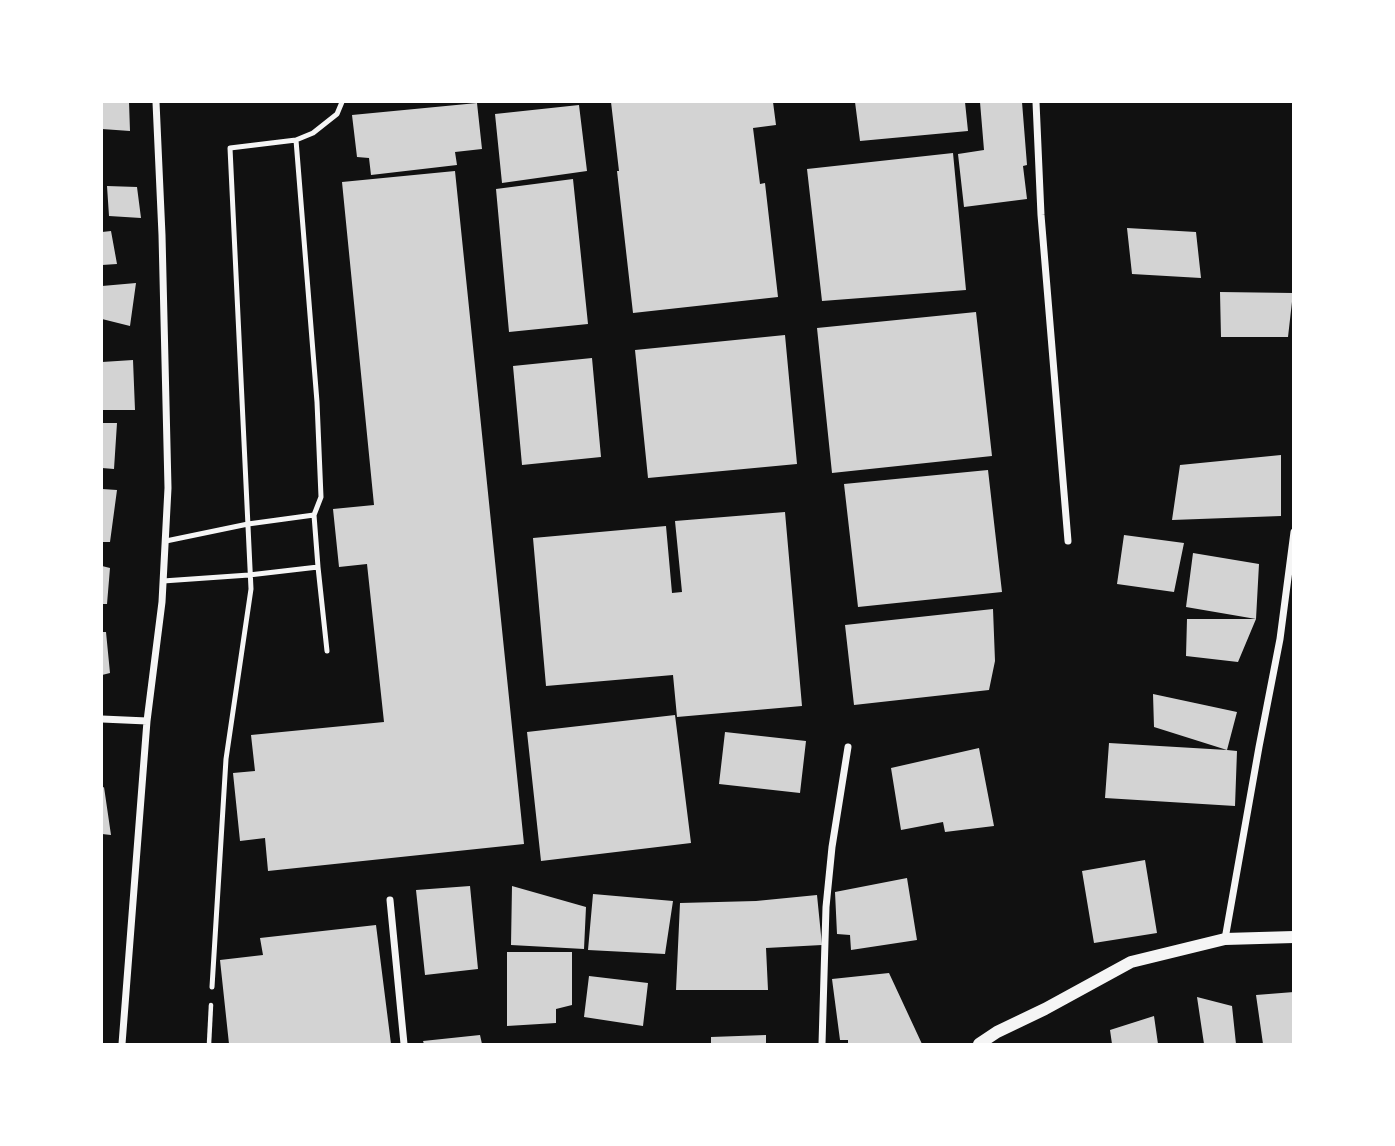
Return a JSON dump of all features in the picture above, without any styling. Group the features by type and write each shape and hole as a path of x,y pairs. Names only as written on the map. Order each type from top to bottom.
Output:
{"street":[{"path":"122,1045 148,721 162,602 168,488 156,102"},
{"path":"1036,102 1041,215 1068,541"},
{"path":"1225,939 1280,639 1293,531"},
{"path":"102,719 148,721"},
{"path":"822,1045 826,907 832,847 848,747"},
{"path":"390,900 404,1045"},
{"path":"979,1045 997,1032 1131,962 1225,939 1293,937"}],"lane":[{"path":"212,987 226,759 251,589 230,148 296,140 313,133 337,114 342,102"},
{"path":"296,140 321,497 314,515 327,651"},
{"path":"166,541 248,524 314,515"},
{"path":"163,581 318,567"}],"path":[{"path":"209,1045 212,987"}],"building":[{"path":"102,102 129,102 130,131 102,129"},
{"path":"611,102 773,102 776,125 753,128 760,184 765,183 778,297 633,313"},
{"path":"855,102 965,102 968,131 860,141"},
{"path":"980,102 1022,102 1027,165 1023,166 1027,199 964,207 958,154 984,150"},
{"path":"477,103 482,149 455,152 457,165 371,175 369,158 357,157 352,115"},
{"path":"579,105 587,171 502,183 495,114"},
{"path":"953,153 966,290 822,301 807,169"},
{"path":"455,171 524,844 268,871 265,838 240,841 233,773 255,771 251,735 384,722 367,564 339,567 333,509 374,505 342,182"},
{"path":"573,179 588,324 509,332 496,189"},
{"path":"107,186 137,187 141,218 109,216"},
{"path":"1127,228 1196,232 1201,278 1132,274"},
{"path":"111,231 117,264 102,265 102,232"},
{"path":"136,283 130,326 102,319 102,286"},
{"path":"1220,292 1293,293 1288,337 1221,337"},
{"path":"976,312 992,456 832,473 817,328"},
{"path":"785,335 797,464 648,478 635,350"},
{"path":"592,358 601,457 522,465 513,366"},
{"path":"133,360 135,410 102,410 102,362"},
{"path":"102,423 117,423 114,469 102,468"},
{"path":"1281,455 1281,516 1172,520 1180,465"},
{"path":"988,470 1002,592 858,607 844,484"},
{"path":"102,489 117,490 110,542 102,542"},
{"path":"785,512 802,706 677,717 673,675 546,686 533,538 666,526 672,593 682,592 675,521"},
{"path":"1124,535 1184,543 1174,592 1117,584"},
{"path":"1193,553 1259,564 1256,619 1186,607"},
{"path":"102,566 110,568 107,604 102,604"},
{"path":"993,609 995,661 989,690 854,705 845,625"},
{"path":"1187,619 1256,619 1238,662 1186,656"},
{"path":"102,632 106,632 110,673 102,675"},
{"path":"1153,694 1237,712 1227,750 1154,727"},
{"path":"675,715 691,843 541,861 527,732"},
{"path":"725,732 806,741 800,793 719,784"},
{"path":"1109,743 1237,751 1235,806 1105,798"},
{"path":"979,748 994,826 945,832 943,822 901,830 891,768"},
{"path":"104,787 111,835 102,834"},
{"path":"1145,860 1157,933 1094,943 1082,871"},
{"path":"907,878 917,940 851,950 850,935 837,934 835,892"},
{"path":"470,886 478,969 425,975 416,890"},
{"path":"512,886 586,907 584,949 511,945"},
{"path":"593,894 673,901 665,954 588,950"},
{"path":"817,895 822,945 766,948 768,990 676,990 680,903 756,901"},
{"path":"376,925 391,1044 229,1044 220,960 263,955 260,938"},
{"path":"507,952 572,952 572,1005 556,1009 556,1023 507,1026"},
{"path":"889,973 922,1044 848,1044 848,1040 840,1040 832,979"},
{"path":"589,976 648,983 643,1026 584,1017"},
{"path":"1294,992 1294,1044 1263,1044 1256,995"},
{"path":"1197,997 1232,1006 1236,1044 1204,1044"},
{"path":"1154,1016 1158,1044 1112,1044 1110,1030"},
{"path":"480,1035 482,1044 424,1044 423,1041"},
{"path":"766,1035 766,1044 711,1044 711,1037"}]}
